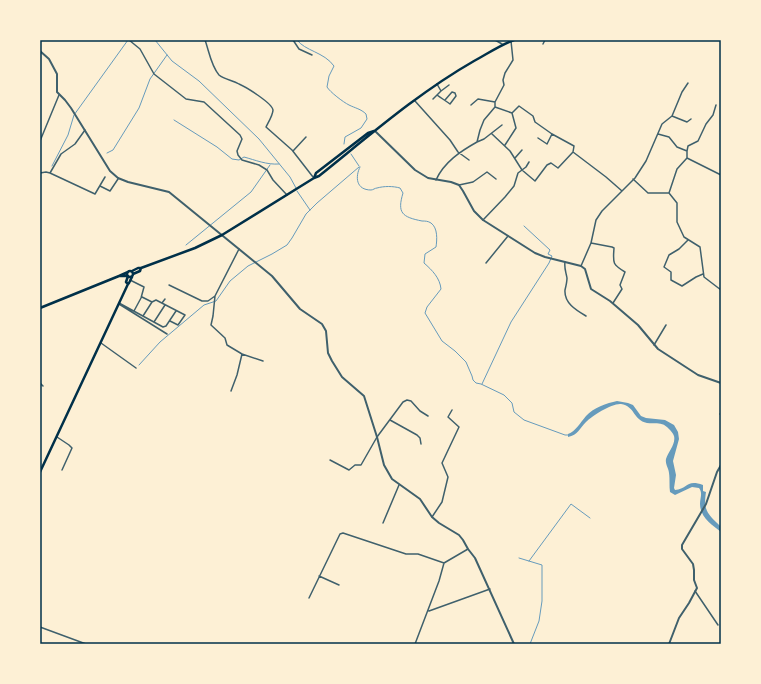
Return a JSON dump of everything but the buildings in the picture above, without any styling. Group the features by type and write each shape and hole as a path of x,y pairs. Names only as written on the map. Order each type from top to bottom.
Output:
{"main road":[{"path":"128,284 126,282 130,275 138,268 195,248 222,235 319,176 344,154 437,84 503,44 513,40"},
{"path":"41,308 128,272 130,275"},
{"path":"120,276 130,275"},
{"path":"40,472 130,280 130,275"}],"street":[{"path":"129,40 140,49 154,74 186,99 204,102 240,135 242,139 237,151 238,155 242,160 259,164 268,170 273,180 287,195"},
{"path":"205,40 213,65 219,75 238,83 266,101 273,108 273,112 266,127 293,150 314,178"},
{"path":"293,40 299,49 312,55"},
{"path":"495,40 503,44"},
{"path":"477,142 484,120 495,107 495,102 504,85 503,80 505,73 513,60 513,40"},
{"path":"543,44 545,40"},
{"path":"40,51 49,60 57,74 57,92 65,100 110,171 118,178 128,182 169,192 272,276 300,309 322,324 326,331 328,353 332,361 342,377 364,396 384,465 392,479 399,486 420,499 432,517 439,523 459,535 464,540 468,549 475,558 490,589 514,644"},
{"path":"581,266 591,243 596,220 633,179 646,161 662,124 672,116 682,92 688,83"},
{"path":"437,84 441,91"},
{"path":"434,99 449,85"},
{"path":"437,95 450,104 456,96 455,93 452,92 445,100"},
{"path":"40,141 59,95"},
{"path":"471,106 478,99 495,102"},
{"path":"415,101 450,140 458,152 469,160"},
{"path":"669,193 677,170 687,158 688,146 698,141 706,124 713,115 716,105"},
{"path":"492,134 510,151 522,170 535,180 551,162 558,168 573,152 574,146 552,134 535,122 533,116 519,106 512,113"},
{"path":"495,107 512,113"},
{"path":"504,145 516,128 512,113"},
{"path":"672,116 687,122 690,119"},
{"path":"436,180 439,172 458,152 492,134 502,125"},
{"path":"50,173 61,154 75,144 85,130"},
{"path":"375,131 415,170 428,178 459,185 473,182 487,172 496,179"},
{"path":"538,138 547,144 552,134"},
{"path":"658,134 669,137 677,147 687,151"},
{"path":"293,150 306,137"},
{"path":"515,158 522,150"},
{"path":"573,152 606,176 622,191"},
{"path":"687,158 721,175"},
{"path":"483,220 506,197 514,186 518,173 529,162"},
{"path":"40,173 50,173 95,194 105,177"},
{"path":"100,186 110,191 118,178"},
{"path":"633,179 648,193 669,193"},
{"path":"459,185 474,211 483,220 535,253 581,266 585,269 591,289 613,304 638,325 654,345 698,376 721,383"},
{"path":"669,193 677,203 677,222 679,229 684,237 700,247 704,277 721,290"},
{"path":"486,263 508,236"},
{"path":"688,240 679,250 670,255 664,267 670,272 670,279 682,286 704,274"},
{"path":"591,243 614,248 613,262 616,267 625,272 620,285 622,289 613,304"},
{"path":"239,249 215,296 211,325 225,338 227,345 242,354 263,361"},
{"path":"564,262 567,277 565,292 567,301 586,316"},
{"path":"130,280 143,286 142,297 134,311"},
{"path":"169,285 202,301 208,301 215,296"},
{"path":"142,297 152,302 156,300 185,315 177,325 170,320"},
{"path":"162,303 165,298"},
{"path":"143,316 152,302"},
{"path":"119,303 164,327 176,311"},
{"path":"119,303 167,334"},
{"path":"154,322 165,305"},
{"path":"654,345 666,325"},
{"path":"101,343 136,368"},
{"path":"231,392 242,354"},
{"path":"330,460 349,470 355,465 361,465 377,437 403,402 407,400 411,401 420,411 428,416"},
{"path":"432,517 442,502 448,476 442,463 459,427 448,417 452,410"},
{"path":"390,420 417,435 420,438 421,444"},
{"path":"57,437 69,444 72,448 62,470"},
{"path":"669,644 680,618 697,588 694,580 693,564 682,548 682,545 706,504 717,472 721,465"},
{"path":"383,523 399,486"},
{"path":"309,598 340,534 343,533 406,554 418,554 444,563"},
{"path":"415,644 444,563 468,549"},
{"path":"319,576 338,585"},
{"path":"428,611 490,589"},
{"path":"695,591 718,625"},
{"path":"40,627 86,644"}],"water":[{"path":"617,401 633,405 641,416 665,420 674,425 678,432 679,439 673,461 676,475 674,488 675,490 679,489 693,483 703,485 703,491 706,492 706,508 721,527 721,532 704,517 702,513 700,504 701,492 699,488 692,487 675,495 670,492 669,471 666,459 673,445 674,436 666,426 659,423 647,423 642,421 629,407 626,405 617,404 597,413 586,422 577,433 568,437 568,434 576,429 586,416 596,408"}],"waterway":[{"path":"52,166 68,135 74,115 128,40"},
{"path":"155,40 172,61 199,81 259,139 290,177 296,188"},
{"path":"297,40 300,44 330,61 334,66 329,76 327,87 343,102 366,114 367,119 361,128 345,137 344,144"},
{"path":"107,153 113,150 139,108 150,79 167,55"},
{"path":"174,120 217,147 232,159 239,160 244,157 266,163 279,164"},
{"path":"351,154 359,166"},
{"path":"186,245 251,192 270,165"},
{"path":"139,365 160,342 204,305 216,301 230,281 248,266 287,245 306,214 359,167"},
{"path":"360,167 357,179 362,188 371,190 386,187 400,188 403,193 401,200 401,210 403,213 410,218 430,222 435,228 437,238 436,247 425,254 424,263 433,271 441,289 427,307 425,313 442,341 466,362 473,380 476,383 504,395 512,403 514,412 524,420 568,435"},
{"path":"297,191 310,210"},
{"path":"482,384 511,322 552,256 548,254 550,250 524,226"},
{"path":"529,561 571,504 590,518"},
{"path":"519,558 542,565 542,601 539,621 530,644"}]}
